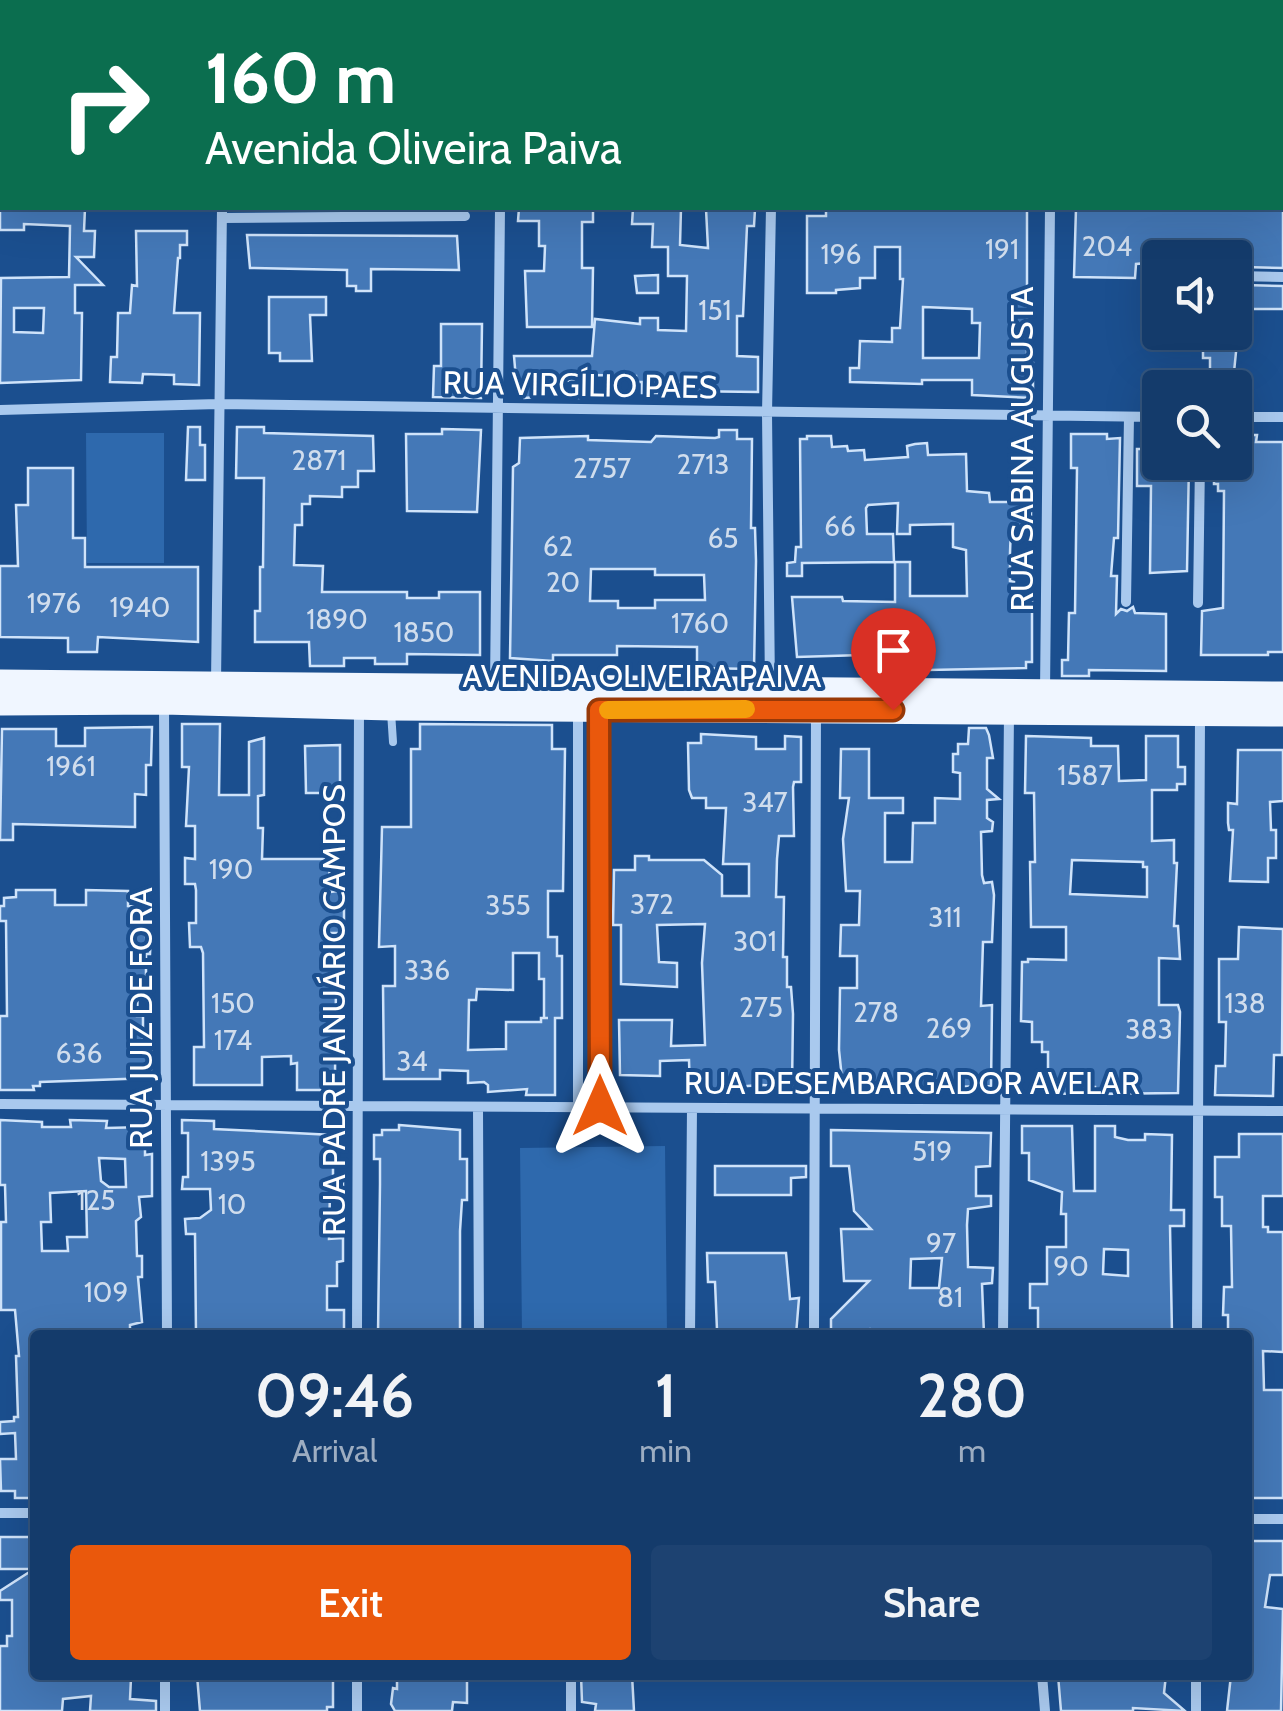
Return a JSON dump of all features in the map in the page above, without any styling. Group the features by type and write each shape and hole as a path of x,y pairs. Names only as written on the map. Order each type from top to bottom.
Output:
{"main road":[{"name":"AVENIDA OLIVEIRA PAIVA","path":"0,682 216,683 360,696 392,708 1283,714"},
{"name":"AVENIDA OLIVEIRA PAIVA","path":"0,703 360,696 494,686 1283,694"}],"street":[{"path":"494,686 500,210"},
{"path":"770,690 767,413 771,210"},
{"name":"RUA SABINA AUGUSTA","path":"1046,692 1050,210"},
{"path":"216,683 222,213 465,216"},
{"path":"1252,276 1283,277"},
{"name":"RUA VIRGÍLIO PAES","path":"0,410 218,404 1142,416"},
{"path":"1126,602 1129,416"},
{"path":"1252,418 1283,417"},
{"path":"1198,603 1200,480"},
{"name":"RUA PADRE JANUÁRIO CAMPOS","path":"358,1330 360,696"},
{"name":"RUA JUIZ DE FORA","path":"164,702 167,1330"},
{"path":"814,1330 816,709"},
{"path":"588,710 600,1106"},
{"path":"578,1107 588,710"},
{"path":"1003,1330 1010,712"},
{"path":"1197,1330 1200,714"},
{"name":"RUA DESEMBARGADOR AVELAR","path":"0,1104 1283,1110"},
{"path":"478,1108 478,1330"},
{"path":"690,1330 692,1108"},
{"path":"0,1512 30,1512"},
{"path":"1252,1519 1283,1519"},
{"path":"164,1711 165,1680"},
{"path":"357,1680 357,1711"},
{"path":"571,1680 571,1711"},
{"path":"1043,1680 1046,1711"},
{"path":"1196,1680 1196,1711"}],"lane":[{"path":"392,708 392,742"}],"shaded area":[{"path":"86,433 164,433 164,563 87,563"},
{"path":"665,1146 667,1330 522,1330 520,1148"}],"building":[{"path":"0,210 85,210 84,231 95,231 94,257 76,257 103,285 75,285 75,313 82,313 81,380 0,383 1,278 69,277 70,226 24,224 24,230 0,230","holes":["14,308 44,308 43,333 14,332"]},
{"path":"519,210 593,210 593,222 582,222 582,268 593,268 592,327 527,327 525,271 544,271 545,246 539,246 539,221 518,221"},
{"path":"633,210 681,210 680,245 708,248 706,210 755,210 754,226 747,226 743,316 737,316 737,356 758,357 758,392 683,391 683,383 657,383 657,393 642,393 642,382 636,382 636,376 593,375 592,397 579,398 579,380 537,383 537,397 524,398 517,391 514,356 592,356 595,319 640,324 640,318 658,318 658,330 686,331 687,276 668,276 668,247 652,247 653,224 632,224"},
{"path":"826,210 1027,210 1027,363 1033,363 1033,398 972,395 972,380 922,380 922,384 850,382 850,368 859,368 860,341 892,342 892,328 900,328 900,247 875,247 875,278 860,278 860,288 807,293 807,216 826,216","holes":["923,307 972,309 972,323 980,323 979,358 923,358"]},
{"path":"1076,210 1283,210 1283,268 1252,267 1252,240 1142,240 1142,264 1136,264 1135,278 1074,277"},
{"path":"136,231 187,231 187,245 180,245 174,313 200,313 199,385 174,384 174,375 143,374 142,383 110,382 111,357 117,357 118,313 130,313 132,285 137,286"},
{"path":"247,235 457,236 459,270 371,269 371,291 356,291 356,286 347,286 347,270 250,268"},
{"path":"658,275 658,293 637,293 635,276"},
{"path":"1252,285 1283,286 1283,309 1252,309"},
{"path":"269,297 326,297 326,315 310,315 312,361 280,361 280,353 269,353"},
{"path":"441,324 482,324 481,398 433,397 434,366 441,366"},
{"path":"1203,350 1236,350 1234,370 1210,370 1210,358 1203,358"},
{"path":"188,427 200,427 200,445 205,445 205,480 186,480"},
{"path":"237,427 264,427 264,433 373,436 374,471 358,471 358,487 342,487 342,497 310,496 310,504 302,504 302,525 295,525 294,565 323,566 322,592 407,592 407,598 439,598 439,592 480,592 480,655 407,654 407,664 375,664 375,658 344,658 344,666 310,666 309,642 255,642 255,611 260,611 263,567 264,478 236,478"},
{"path":"442,429 481,430 477,512 407,511 406,434 442,434"},
{"path":"719,430 737,430 737,439 752,439 754,669 697,668 697,647 617,646 617,655 553,655 553,661 510,658 513,467 519,463 520,438 588,436 588,440 651,442 656,436 719,437","holes":["591,569 655,569 655,575 704,575 705,600 655,600 655,608 618,608 618,601 590,601"]},
{"path":"1071,434 1120,438 1118,538 1114,538 1111,576 1117,576 1116,614 1133,607 1135,613 1166,614 1166,671 1089,670 1089,676 1062,676 1062,660 1068,660 1069,613 1075,613 1077,468 1071,468"},
{"path":"1252,435 1257,435 1256,442 1283,442 1283,652 1201,655 1202,611 1223,608 1224,491 1218,491 1218,484 1214,480 1252,480"},
{"path":"831,436 832,447 864,450 865,460 908,457 907,446 927,443 928,455 966,454 967,491 989,493 990,502 1031,502 1031,526 1011,526 1010,553 1014,596 1032,596 1032,662 1026,662 1026,668 928,670 927,650 895,651 895,647 862,648 862,655 797,657 792,597 895,602 895,562 910,562 910,596 967,596 966,550 953,547 953,524 910,525 910,534 897,534 898,503 866,508 867,534 893,534 894,562 802,563 802,576 787,576 787,563 795,562 796,547 801,547 800,439"},
{"path":"1137,449 1142,449 1142,480 1189,480 1187,571 1150,573 1151,486 1137,486"},
{"path":"28,468 73,468 73,538 85,538 85,567 198,567 198,642 98,637 97,652 68,652 68,638 0,637 0,566 18,566 16,505 28,505"},
{"path":"182,724 220,724 219,795 249,795 249,742 264,738 264,795 258,796 262,859 329,859 330,892 344,890 344,933 331,933 332,986 336,986 335,1073 343,1072 344,1090 297,1090 297,1063 291,1064 291,1056 262,1057 262,1085 194,1085 194,1047 204,1047 203,953 201,947 190,947 189,923 196,923 196,890 195,884 185,884 185,858 195,859 195,826 186,826 189,767 182,767"},
{"path":"420,724 552,725 552,749 565,749 563,891 548,891 548,937 557,937 557,956 562,956 562,1018 555,1018 555,1095 526,1095 527,1089 488,1092 484,1082 468,1083 468,1071 440,1070 440,1079 384,1079 383,986 395,986 395,946 379,947 382,827 411,827 411,749 420,749","holes":["513,953 539,953 544,1018 541,1022 506,1022 506,1049 468,1050 469,1000 476,1000 477,989 513,990"]},
{"path":"152,727 146,795 135,794 135,827 13,824 13,840 0,840 2,729 56,729 56,746 85,746 85,728"},
{"path":"969,728 986,728 989,735 993,758 987,758 987,789 999,799 987,800 992,831 981,832 982,875 984,883 992,882 994,895 992,942 983,942 981,1006 992,1005 991,1086 866,1089 866,1079 842,1079 839,1050 840,988 857,988 857,956 840,956 841,925 859,925 860,891 846,891 843,839 849,798 840,798 841,749 869,749 869,798 903,798 903,813 885,813 885,862 912,862 913,823 935,823 935,798 960,799 960,773 953,772 953,754 958,754 958,744 968,744"},
{"path":"701,734 756,737 756,749 785,749 785,736 801,737 801,782 794,782 793,787 794,836 779,836 776,897 784,897 783,957 787,957 787,987 791,987 793,1014 792,1087 721,1088 721,1093 690,1091 689,1060 660,1061 660,1076 620,1075 619,1020 672,1020 671,1046 705,1045 705,924 657,925 659,962 677,963 677,987 621,984 621,925 613,925 614,870 635,870 635,856 649,856 649,860 704,860 722,875 722,896 749,896 749,864 723,864 726,808 706,808 706,798 692,798 689,790 688,743 701,743"},
{"path":"1026,736 1091,738 1091,746 1118,746 1119,781 1146,780 1146,736 1178,736 1178,767 1185,767 1185,784 1177,784 1177,790 1152,790 1152,841 1174,840 1177,863 1174,926 1178,926 1180,959 1159,958 1159,1005 1178,1005 1180,1012 1178,1093 1095,1094 1095,1087 1070,1086 1071,1094 1048,1093 1048,1052 1042,1052 1042,1042 1032,1042 1032,1022 1021,1021 1022,962 1066,960 1066,927 1031,927 1034,793 1025,793","holes":["1072,860 1143,862 1143,867 1147,867 1147,897 1070,894"]},
{"path":"340,745 340,793 306,793 305,746"},
{"path":"1238,750 1283,750 1283,801 1270,802 1276,858 1268,858 1268,882 1230,881 1233,830 1229,830 1228,803 1237,804"},
{"path":"16,890 55,890 55,905 86,905 86,890 128,891 128,906 146,907 150,954 146,954 146,986 138,986 137,1016 143,1016 143,1051 151,1051 151,1078 40,1082 40,1086 33,1086 34,1090 0,1090 0,1016 7,1016 6,921 0,921 0,906 4,906 4,898 16,897"},
{"path":"1239,927 1283,929 1282,1055 1274,1055 1273,1096 1215,1095 1216,1066 1225,1066 1226,1022 1219,1022 1219,959 1238,959"},
{"path":"0,1120 42,1122 42,1127 71,1127 70,1120 107,1121 106,1128 145,1127 145,1155 152,1154 152,1196 139,1197 141,1217 136,1221 137,1256 142,1256 142,1277 138,1277 142,1322 130,1325 130,1330 30,1330 30,1498 15,1498 15,1491 1,1491 0,1459 16,1459 15,1433 0,1434 0,1422 18,1417 19,1356 15,1310 1,1310 5,1185 0,1185","holes":["99,1158 125,1159 126,1187 109,1187 101,1181","86,1191 87,1237 67,1237 68,1251 42,1251 41,1222 51,1222 50,1193"]},
{"path":"182,1120 214,1121 214,1129 333,1135 333,1177 343,1176 343,1190 330,1190 329,1239 343,1238 343,1261 337,1262 337,1286 327,1286 327,1310 344,1310 344,1330 196,1330 195,1234 186,1234 185,1219 200,1218 211,1210 210,1189 182,1189 183,1177 188,1177 188,1133 182,1133"},
{"path":"399,1125 460,1130 460,1159 467,1159 467,1200 462,1200 460,1231 460,1330 378,1330 380,1159 374,1159 374,1135 382,1135 382,1130 399,1130"},
{"path":"1022,1126 1072,1126 1074,1191 1095,1191 1095,1126 1115,1126 1115,1137 1128,1140 1145,1140 1145,1134 1172,1135 1171,1210 1184,1210 1184,1226 1170,1226 1172,1330 1038,1330 1038,1308 1030,1308 1030,1284 1047,1284 1047,1247 1066,1247 1066,1214 1061,1214 1062,1192 1029,1180 1029,1153 1022,1153","holes":["1104,1249 1128,1250 1128,1276 1103,1274"]},
{"path":"831,1130 991,1133 990,1166 976,1167 976,1196 991,1196 991,1206 968,1209 967,1225 968,1267 993,1268 992,1283 982,1284 984,1330 831,1330 831,1319 869,1281 844,1281 841,1229 871,1229 854,1211 849,1166 831,1166","holes":["942,1258 939,1288 910,1288 911,1259"]},
{"path":"1239,1134 1283,1134 1283,1196 1263,1196 1263,1227 1268,1227 1268,1232 1283,1232 1283,1352 1263,1351 1264,1390 1283,1390 1283,1498 1252,1498 1252,1330 1228,1330 1228,1315 1223,1315 1224,1287 1232,1287 1231,1226 1222,1226 1222,1197 1215,1197 1215,1157 1239,1157"},
{"path":"715,1166 806,1166 806,1177 791,1178 791,1195 715,1195"},
{"path":"707,1253 786,1253 790,1299 799,1298 796,1330 717,1330 715,1282 708,1282"},
{"path":"0,1537 30,1537 30,1569 0,1569"},
{"path":"1252,1541 1283,1541 1283,1575 1270,1575 1265,1607 1283,1609 1281,1711 1227,1711 1230,1680 1252,1680"},
{"path":"30,1572 30,1680 131,1680 130,1699 156,1701 156,1711 90,1711 91,1696 63,1699 62,1711 0,1711 0,1646 7,1646 7,1636 12,1636 12,1600 0,1600 0,1591"},
{"path":"197,1680 333,1680 333,1707 327,1707 327,1711 200,1711"},
{"path":"397,1680 467,1680 467,1703 453,1702 452,1711 395,1711 391,1704 393,1688 397,1689"},
{"path":"581,1680 632,1680 634,1711 595,1711 596,1704 582,1702"},
{"path":"1058,1680 1165,1680 1164,1693 1185,1711 1133,1708 1061,1711"}],"slow traffic":[{"path":"608,710 746,709"}],"route":[{"path":"600,1106 599,710 893,710"}]}
